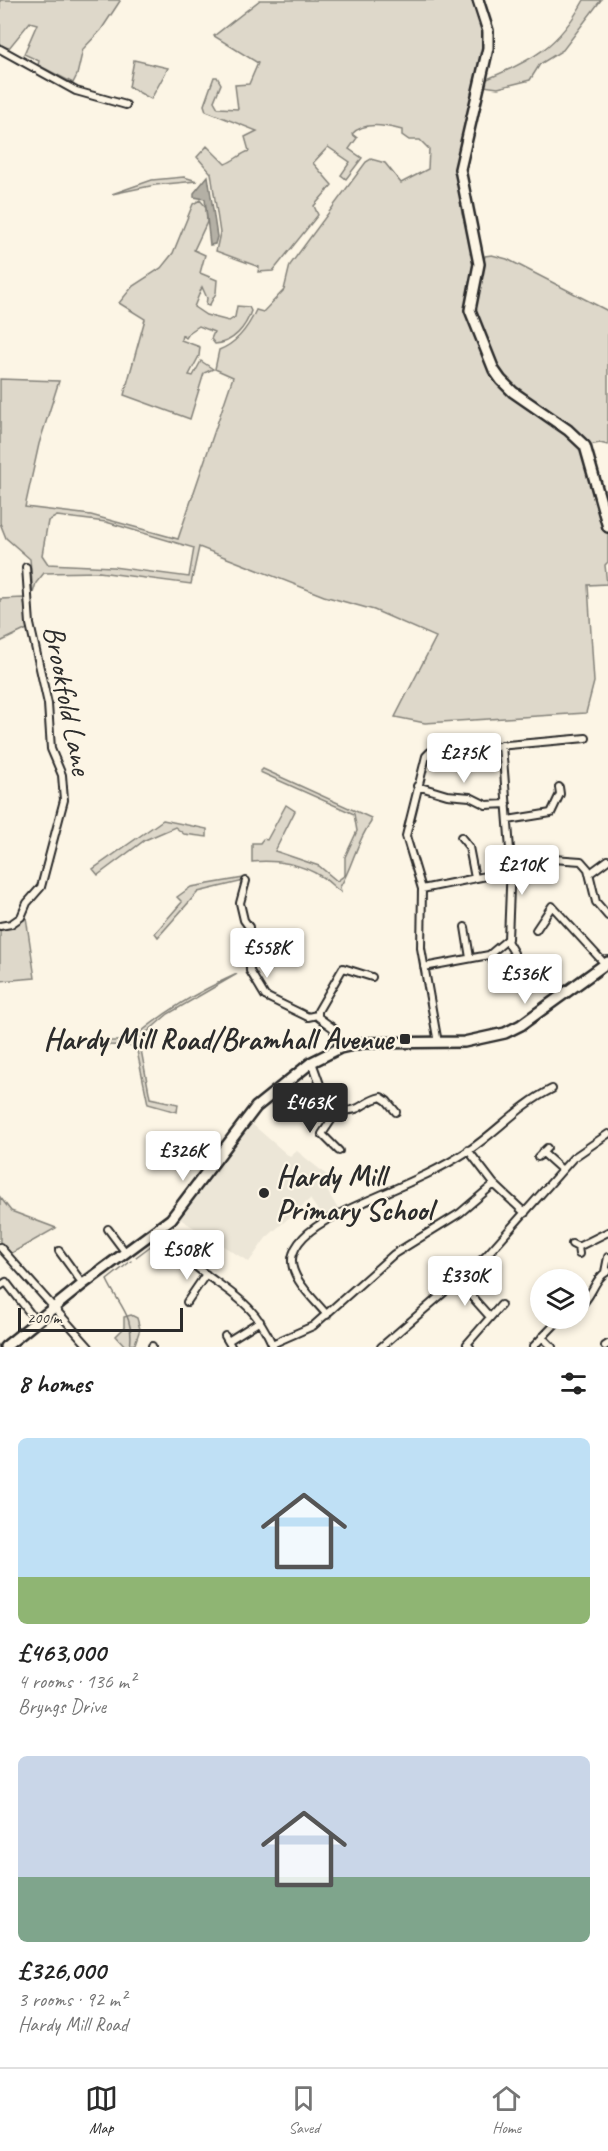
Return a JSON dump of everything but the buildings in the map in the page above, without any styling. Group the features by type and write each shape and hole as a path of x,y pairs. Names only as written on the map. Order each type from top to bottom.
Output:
{"main road":[{"path":"478,0 488,31 488,48 460,169 470,229 478,251 479,264 470,310 494,370 513,392 582,443 587,450 608,527"},
{"path":"5,1347 83,1284 161,1227 179,1209 256,1107 312,1062 340,1048 382,1042 438,1043 486,1039 513,1030 606,963"}],"street":[{"path":"0,49 76,91 126,105"},
{"name":"Brookfold Lane","path":"0,926 11,924 21,917 27,903 41,886 64,800 62,775 51,749 48,704 30,624 26,567"},
{"path":"438,1043 420,939 422,889 406,836 425,758 430,752 586,738"},
{"path":"489,955 495,964 503,965 514,953 507,941 511,867 502,746"},
{"path":"417,786 447,795 470,797 486,805 507,804"},
{"path":"508,820 551,813 556,807 559,786"},
{"path":"461,837 469,847 475,878"},
{"path":"422,889 475,878 511,867 577,859 586,866 596,902 608,916"},
{"path":"589,874 608,860"},
{"path":"246,881 241,907 249,927 249,966 257,985 265,996 308,1017 317,1015 343,968 372,977"},
{"path":"536,930 552,906 606,963"},
{"path":"466,929 470,958"},
{"path":"424,967 489,955 507,941"},
{"path":"317,1015 333,1028 340,1048"},
{"path":"312,1062 322,1090 334,1099 338,1110"},
{"path":"327,1315 292,1268 292,1256 298,1244 335,1215 432,1171 468,1150 521,1106 552,1089"},
{"path":"338,1110 356,1111 378,1098 384,1098 392,1109"},
{"path":"338,1110 323,1131 323,1137 334,1143 339,1151"},
{"path":"381,1347 486,1256 579,1152 608,1134"},
{"path":"468,1150 494,1184 525,1213"},
{"path":"542,1152 562,1170"},
{"path":"161,1227 184,1257 238,1295 260,1322 272,1346 304,1332 327,1315 366,1276 394,1254 460,1213 494,1184"},
{"path":"108,1229 126,1252"},
{"path":"577,1248 608,1232"},
{"path":"0,1247 89,1347"},
{"path":"59,1251 83,1284"},
{"path":"590,1296 607,1271 608,1257"},
{"path":"187,1302 206,1274"},
{"path":"458,1281 490,1317"},
{"path":"0,1286 6,1282 36,1321"},
{"path":"470,1347 467,1344 501,1305"},
{"path":"228,1341 260,1322"},
{"path":"533,1347 550,1329"},
{"path":"542,1337 552,1347"}],"shaded area":[{"path":"0,0 120,1 101,30 83,49 73,83 38,65 39,61 24,54 37,24 30,22 9,48 0,46"},
{"path":"260,0 474,0 485,43 456,162 462,214 473,248 475,263 468,290 478,287 485,256 492,255 507,259 608,311 608,445 600,443 589,445 608,534 608,562 605,565 607,584 588,585 594,682 586,713 425,723 395,717 436,637 374,610 324,596 199,547 191,584 99,572 44,573 36,583 33,593 30,559 6,538 0,523 0,379 59,381 39,444 25,507 91,515 178,539 233,377 215,369 219,350 241,334 256,310 263,312 284,290 290,265 366,162 371,159 385,163 401,183 428,169 429,149 420,140 409,140 402,135 402,130 396,128 363,127 352,134 357,138 349,149 362,158 346,179 341,175 350,162 328,147 313,163 332,185 314,206 318,215 273,271 258,272 259,267 216,251 220,233 211,173 197,157 207,146 225,164 228,163 249,151 245,137 257,131 206,111 204,105 214,77 217,77 221,84 214,101 218,108 238,109 235,85 249,84 258,63 214,36","holes":["57,516 106,522 194,548 189,577 113,567 48,564 42,555 48,521"]},
{"path":"584,0 601,0 563,50 540,64 530,80 498,88 483,86 485,80 517,66 554,41"},
{"path":"134,60 168,68 151,99 129,87"},
{"path":"208,176 217,237 215,244 210,245 205,199 194,197 194,193"},
{"path":"184,177 197,181 155,185 112,194 152,180"},
{"path":"200,200 206,207 207,222 194,250 205,255 200,273 217,280 216,293 209,306 206,305 207,298 202,287 194,307 206,315 229,321 235,317 237,306 249,307 251,311 246,323 228,341 215,344 211,339 214,332 199,326 186,338 182,335 181,340 200,347 199,356 189,375 193,376 201,361 213,369 204,373 190,419 124,395 145,319 119,303 133,286 161,268 173,253 193,204"},
{"path":"24,598 27,629 0,642 0,599"},
{"path":"263,769 371,818 340,887 341,892 314,872 297,866 279,862 252,862 252,843 267,840 286,805 295,811 275,851 319,866 337,881 345,875 345,857 357,831 354,814 260,772"},
{"path":"163,820 207,829 207,837 184,834 175,827 145,840 98,875 93,869"},
{"path":"244,878 244,881 198,892 158,937 155,933 182,902 177,897 191,887"},
{"path":"26,917 35,978 0,981 0,928"},
{"path":"237,974 168,1014 139,1039 150,1098 178,1104 177,1112 148,1104 136,1046 107,1045 104,1041 130,1041 181,1003"},
{"name":"Hardy Mill Primary School","path":"252,1124 290,1157 297,1151 333,1180 325,1187 338,1209 323,1218 310,1199 266,1238 249,1262 180,1219"},
{"path":"0,1197 11,1211 56,1228 10,1254 0,1243"},
{"path":"131,1315 137,1318 140,1329 135,1344 126,1347 116,1336 124,1328 124,1317"}],"waterway":[{"path":"136,1257 160,1239"},
{"path":"130,1347 128,1319 107,1280 131,1261"}],"place":[{"name":"Hardy Mill Road/Bramhall Avenue","path":"405,1039"},
{"name":"Hardy Mill Primary School","path":"264,1193"}]}
